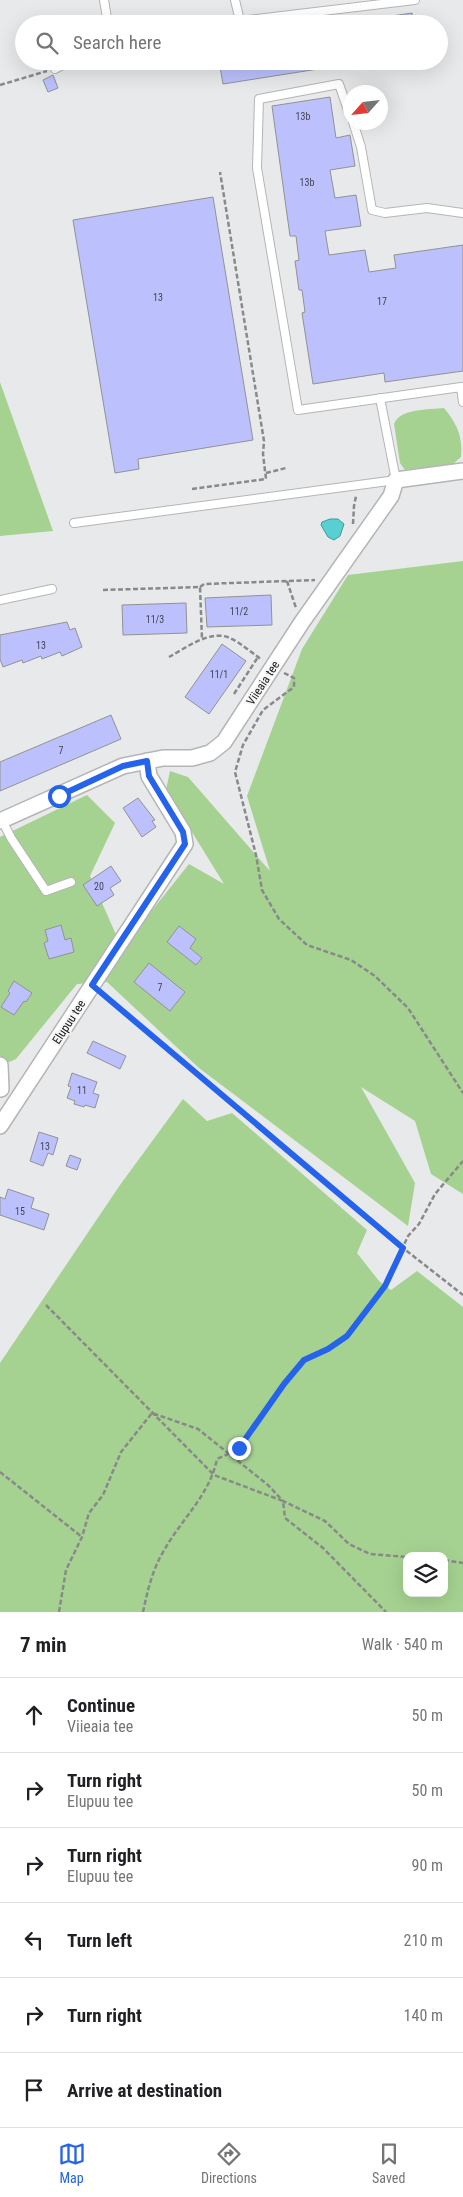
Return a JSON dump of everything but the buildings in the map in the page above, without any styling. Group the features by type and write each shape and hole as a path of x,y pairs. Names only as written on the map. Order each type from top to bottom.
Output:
{"street":[{"path":"396,480 463,471"},
{"name":"Viieaia tee","path":"1,820 123,766 163,758 192,758 210,753 224,742 268,665 302,622 391,496 396,480"},
{"name":"Elupuu tee","path":"0,1126 185,844 183,832 149,776 147,761"},
{"path":"0,1065 1,1089 18,1099"}],"lane":[{"path":"104,0 106,15"},
{"path":"235,0 239,15"},
{"path":"290,15 414,0"},
{"path":"343,96 339,84 259,99 258,168 298,410 461,387 463,402"},
{"path":"356,130 361,146 372,210 385,213 427,208 463,213"},
{"path":"74,523 396,480 380,398"},
{"path":"0,600 52,589"},
{"path":"1,820 46,891 71,882"}],"path":[{"path":"0,85 52,70"},
{"path":"192,489 266,479 263,454 264,440 220,172"},
{"path":"266,473 286,468"},
{"path":"103,590 200,587 204,584 318,580"},
{"path":"287,581 297,611"},
{"path":"200,587 202,639"},
{"path":"169,657 202,639 216,636 229,638 268,665 294,678 294,686 263,710 244,745 235,772 256,856 262,890 279,918 307,945 351,960 375,976 408,1008 463,1093"},
{"path":"234,694 258,657"},
{"path":"92,985 403,1248 463,1295"},
{"path":"143,1612 146,1594 162,1554 202,1498 214,1475 217,1459 239,1448 284,1384 304,1360 328,1349 347,1336 385,1286 408,1236 418,1224 435,1194 463,1160"},
{"path":"46,1305 214,1475 283,1501 325,1521 349,1544 370,1554 403,1557"},
{"path":"152,1413 198,1429 268,1485 283,1501 285,1518 323,1548 386,1612"},
{"path":"60,1612 66,1570 82,1537 89,1513 103,1495 121,1452 152,1413"},
{"path":"0,1472 82,1537"},
{"path":"448,1561 463,1563"}],"green space":[{"path":"0,382 53,531 0,536"},
{"path":"444,408 460,436 461,457 453,464 405,470 400,463 394,424 397,419 409,412"},
{"path":"463,561 463,1194 431,1174 415,1121 361,1087 415,1183 408,1226 199,1068 107,982 77,984 16,1059 0,1066 0,837 87,795 115,823 90,876 122,948 189,864 224,884 166,790 170,771 188,777 270,871 247,796 302,649 348,575"},
{"path":"183,1099 207,1121 232,1113 367,1230 357,1253 379,1281 391,1290 417,1271 463,1307 463,1612 0,1612 0,1363 120,1185"}],"water":[{"path":"338,519 344,524 340,536 334,540 328,537 321,525 322,522"}],"route":[{"path":"59,796 123,766 147,761 149,776 183,832 185,844 92,985 403,1248 385,1286 347,1336 328,1349 304,1360 284,1384 239,1448"}]}
